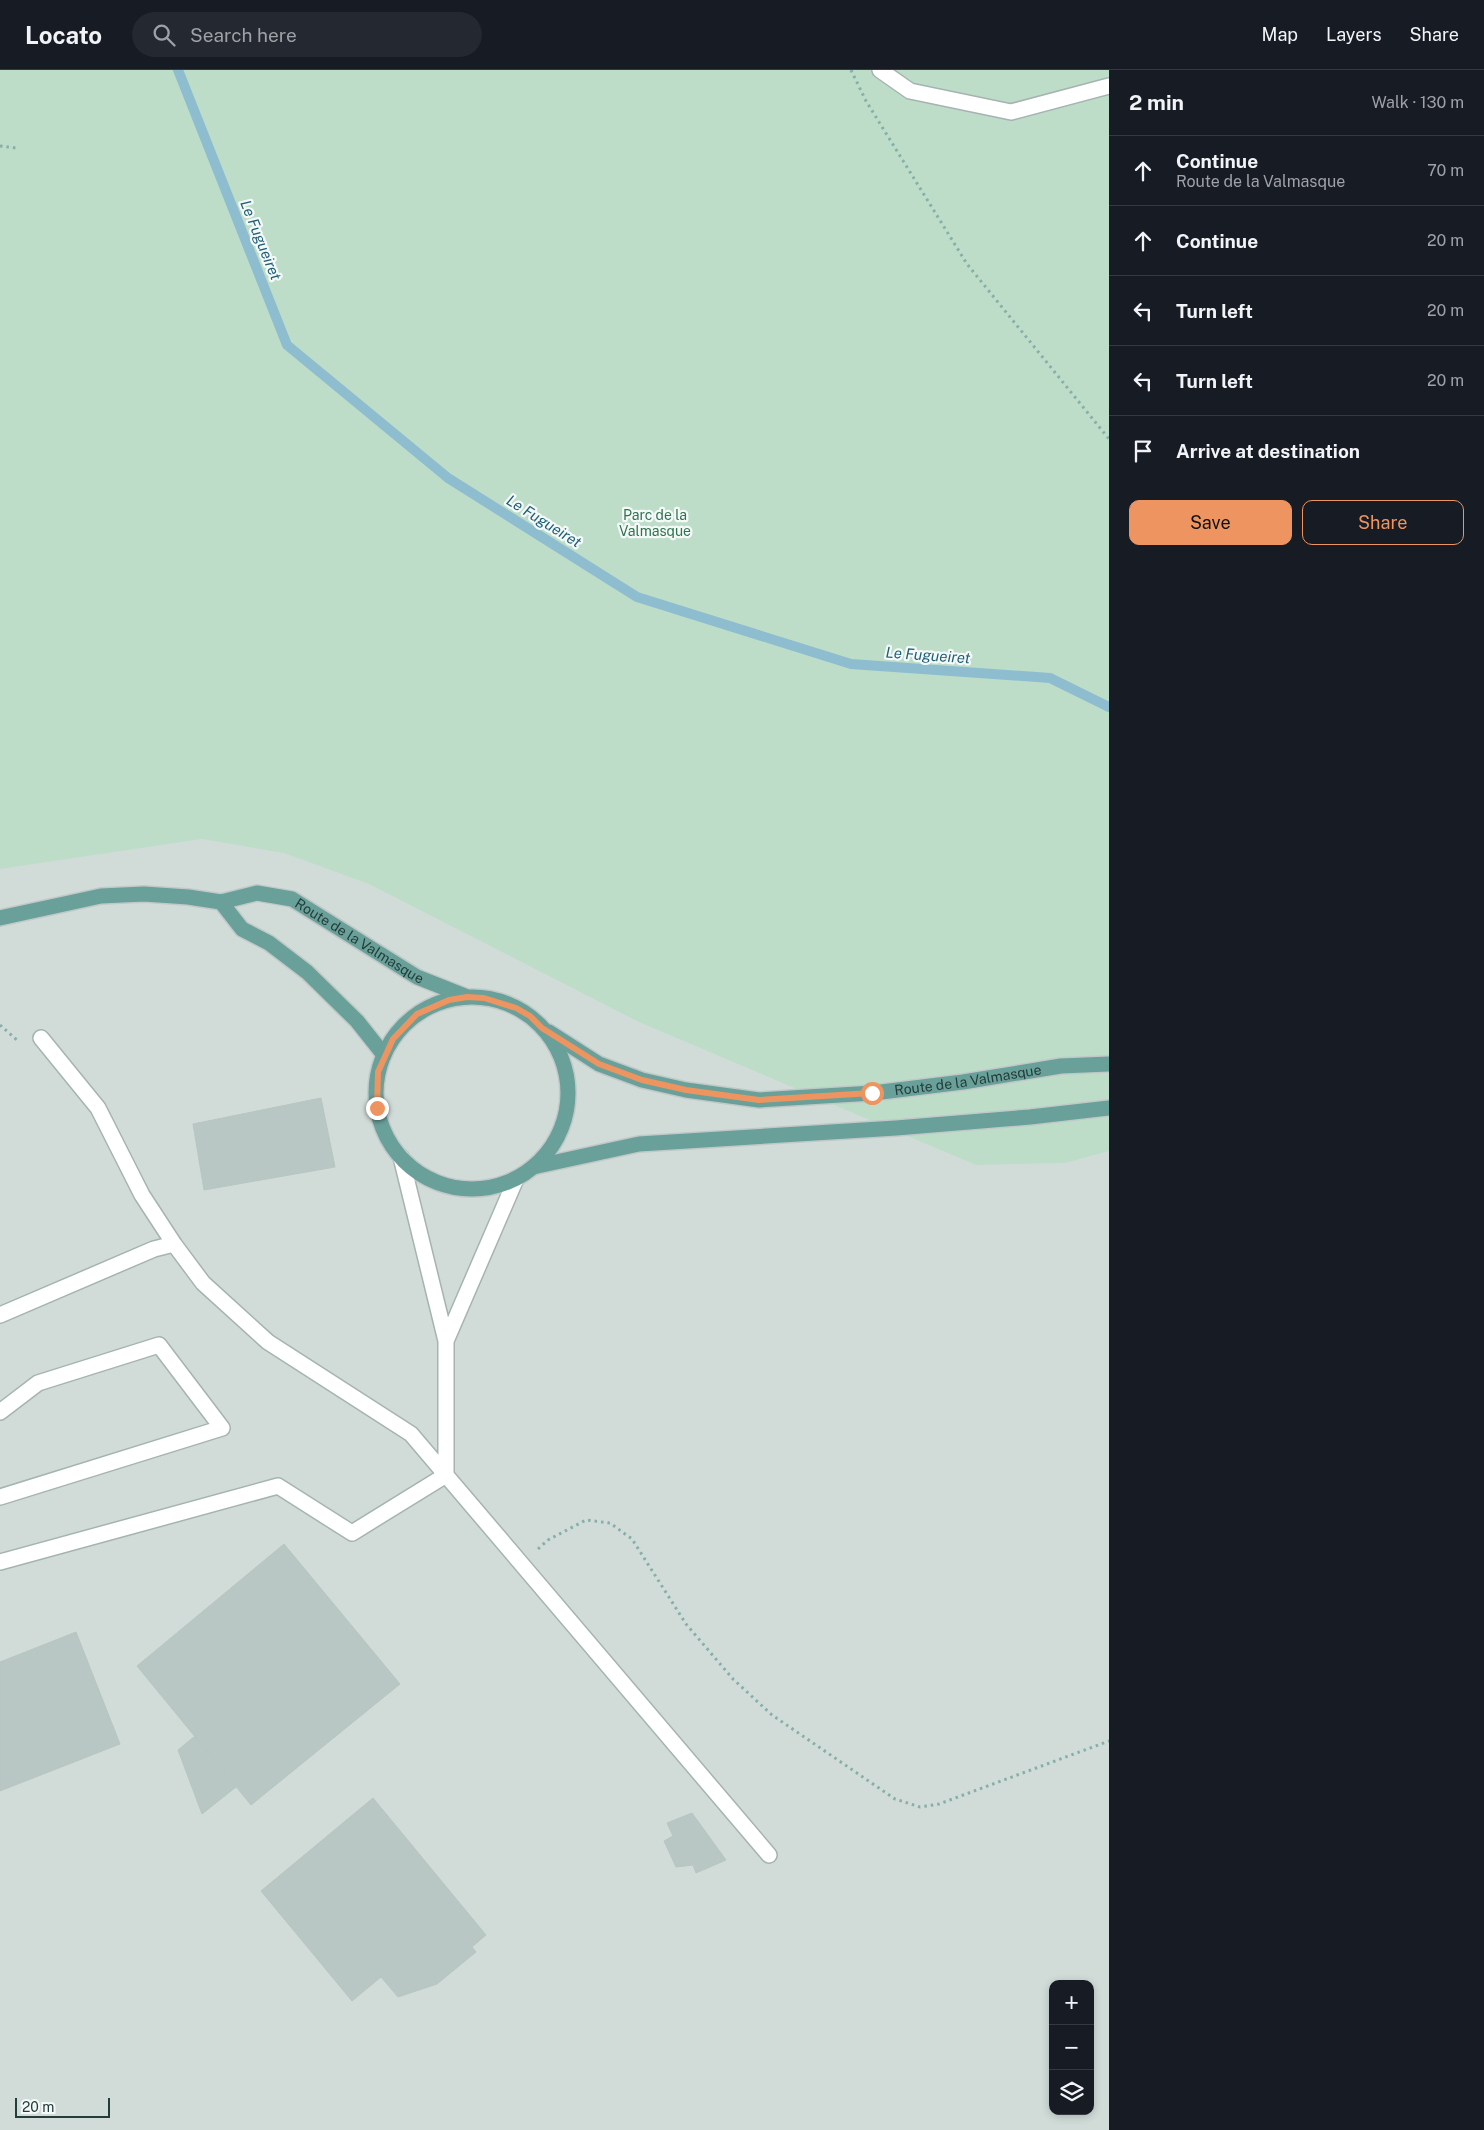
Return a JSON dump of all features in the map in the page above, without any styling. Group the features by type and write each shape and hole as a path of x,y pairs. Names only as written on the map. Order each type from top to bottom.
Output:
{"main road":[{"name":"Route de la Valmasque","path":"0,918 101,896 144,894 188,897 221,902 257,893 292,899 417,977 467,997"},
{"path":"221,902 242,929 269,943 306,972 357,1021 384,1055"},
{"path":"467,997 484,998 500,1002 530,1016 542,1028 561,1056 568,1091 567,1108 563,1125 550,1148 533,1168 516,1179 499,1185 482,1188 455,1187 429,1179 401,1157 390,1142 377,1108 378,1072 384,1055 393,1039 417,1014 449,1000 467,997"},
{"name":"Route de la Valmasque","path":"542,1028 599,1064 642,1080 686,1090 759,1100 872,1093 963,1082 1061,1066 1109,1064"},
{"path":"533,1168 639,1144 896,1128 1030,1117 1109,1108"}],"street":[{"path":"880,70 910,91 1011,112 1109,86"},
{"path":"41,1038 98,1108 142,1196 174,1244 204,1283 268,1342 411,1434 769,1855"},
{"path":"401,1157 446,1341 446,1475"},
{"path":"446,1341 516,1179"},
{"path":"0,1316 154,1249 174,1244"},
{"path":"0,1412 38,1383 159,1346 222,1428 0,1496"},
{"path":"0,1562 278,1486 352,1533 446,1475"}],"path":[{"path":"851,70 866,101 967,264 1109,439"},
{"path":"0,146 16,148"},
{"path":"536,1551 548,1540 586,1520 610,1523 632,1538 686,1624 733,1679 772,1715 895,1799 920,1807 939,1804 1109,1741"}],"shaded area":[{"path":"0,70 1109,70 1109,2130 0,2130"}],"green space":[{"name":"Parc de la Valmasque","path":"0,70 1109,70 1109,1151 1065,1163 976,1165 639,1022 369,884 284,853 202,839 0,869"}],"building":[{"path":"321,1098 335,1167 204,1190 193,1124"},
{"path":"284,1544 400,1684 251,1805 137,1666"},
{"path":"76,1632 120,1744 0,1791 0,1662"},
{"path":"195,1736 236,1787 202,1814 178,1750"},
{"path":"373,1798 486,1935 472,1947 476,1952 437,1984 398,1997 381,1977 352,2001 261,1891"},
{"path":"692,1813 726,1860 696,1873 693,1865 676,1867 664,1841 673,1836 667,1823"}],"waterway":[{"name":"Le Fugueiret","path":"178,70 287,345 448,478 637,597 851,664 1050,678 1109,707"}],"route":[{"path":"377,1108 378,1072 384,1055 393,1039 417,1014 449,1000 467,997 484,998 516,1008 530,1016 542,1028 599,1064 642,1080 686,1090 759,1100 872,1093"}]}
